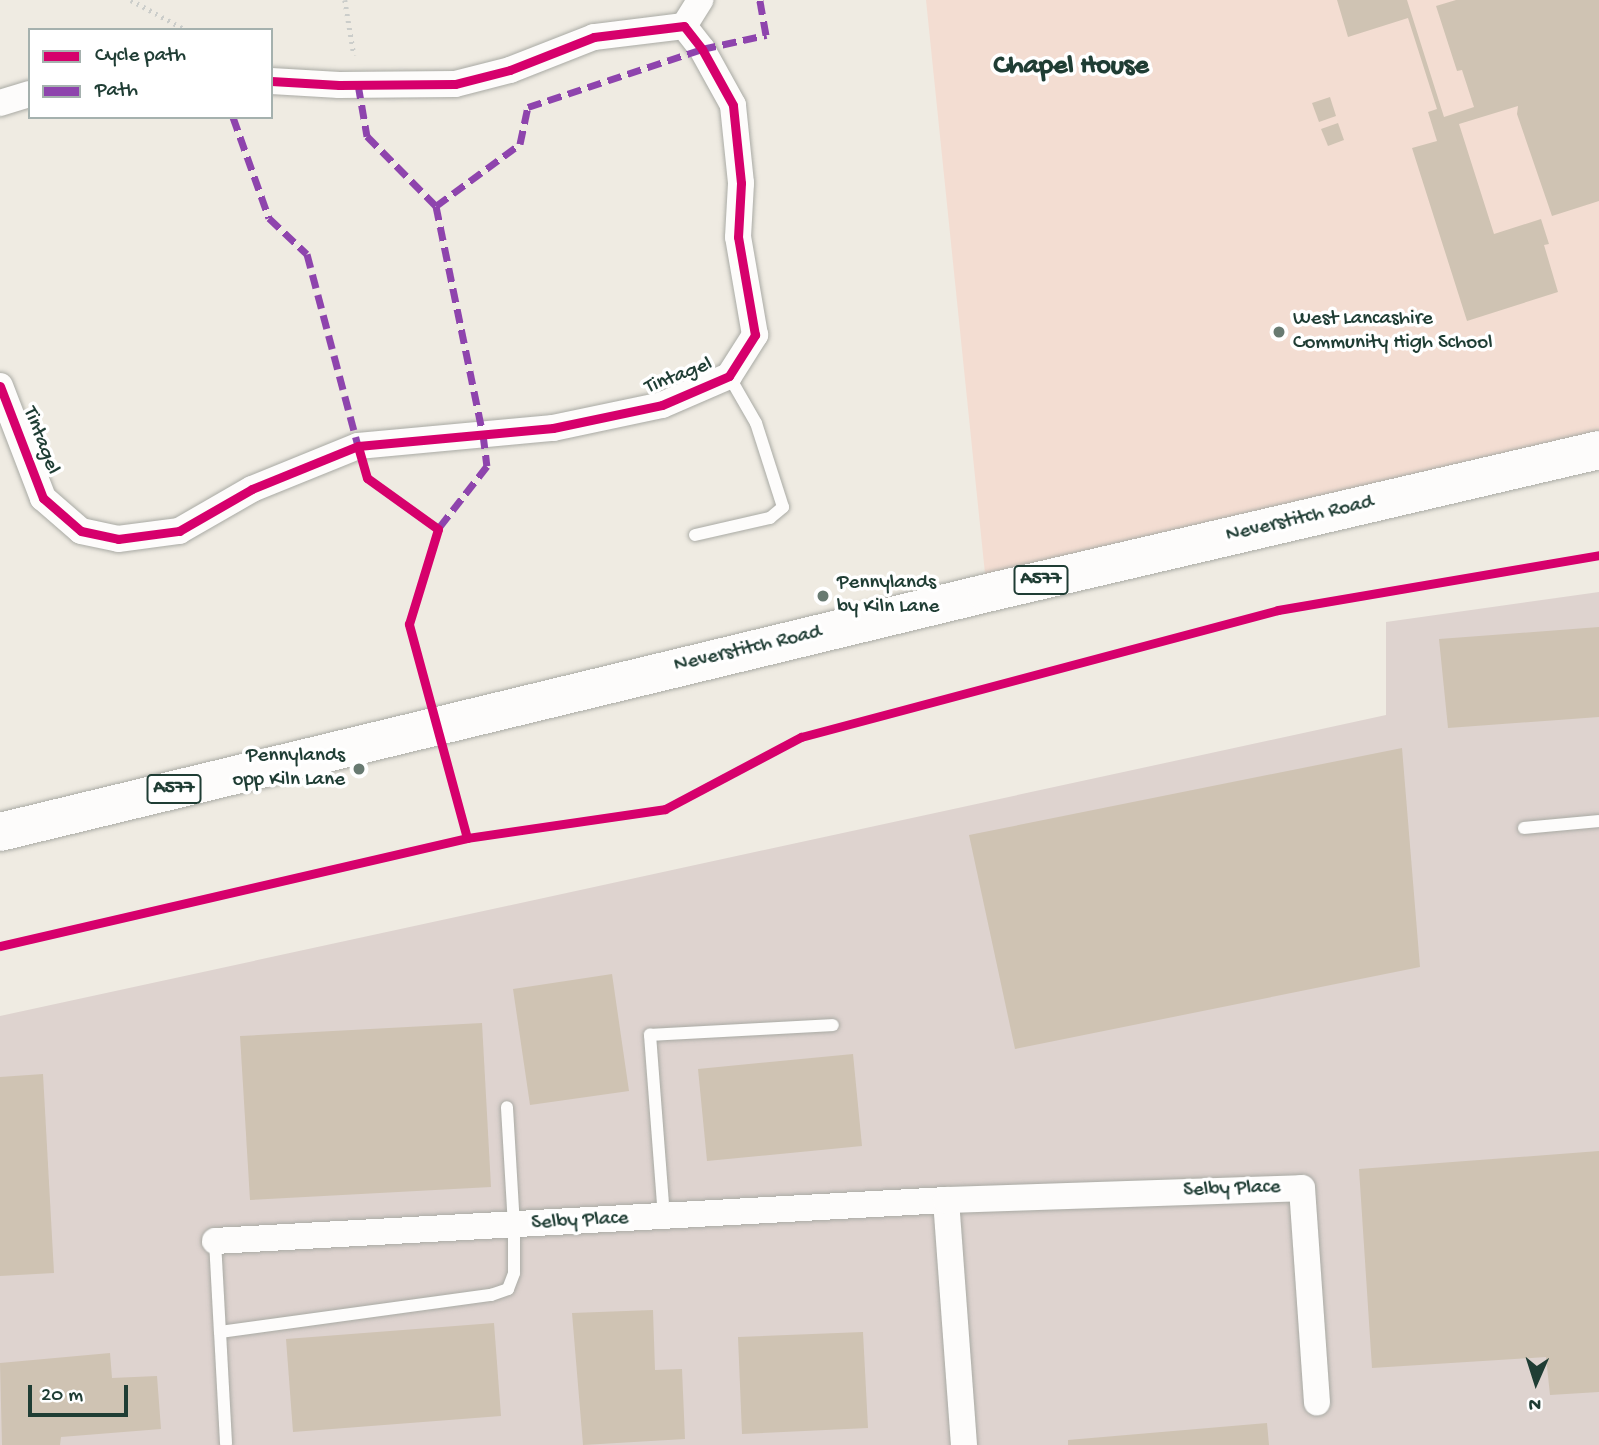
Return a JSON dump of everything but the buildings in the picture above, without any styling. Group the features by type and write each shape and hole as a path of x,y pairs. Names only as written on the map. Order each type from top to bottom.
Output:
{"main road":[{"name":"Neverstitch Road","path":"0,832 505,708 1592,453"}],"street":[{"path":"273,81 455,84 510,70 594,37 684,26 700,0"},
{"name":"Tintagel","path":"0,386 43,498 81,531 118,539 178,531 253,489 358,446 553,428 662,405 729,376 755,335 738,237 741,183 733,106 702,50 684,26"},
{"path":"0,103 28,95"},
{"name":"Selby Place","path":"215,1241 946,1200 1302,1188 1318,1402"},
{"path":"946,1200 964,1445"}],"lane":[{"path":"695,535 769,518 783,507 757,423 729,376"},
{"path":"1524,828 1599,821"},
{"path":"664,1217 650,1035 833,1025"},
{"path":"220,1332 491,1295 508,1289 514,1273 514,1226 507,1107"},
{"path":"215,1241 226,1444"}],"path":[{"path":"131,0 182,28"},
{"path":"345,0 358,83"}],"shaded area":[{"name":"West Lancashire Community High School","path":"926,0 1599,0 1599,446 987,593"},
{"path":"1599,592 1599,1445 0,1445 0,1016 1386,715 1386,622"}],"marked path":[{"path":"436,206 520,144 528,107 702,49 766,35 760,0"},
{"path":"358,84 367,136 436,206 483,434 487,466 438,529"},
{"path":"234,119 269,218 307,254 358,446"}],"cycle path":[{"path":"0,386 43,498 81,531 118,539 179,531 252,489 358,446 553,428 662,405 729,376 755,335 738,237 741,183 733,105 702,49 684,26 594,37 510,70 455,84 339,85 273,81"},
{"path":"0,946 467,838 409,624 438,529 367,478 358,446"},
{"path":"467,838 665,809 801,737 1278,610 1599,555"}],"place":[{"name":"West Lancashire Community High School","path":"1279,332"},
{"name":"Pennylands by Kiln Lane","path":"823,596"},
{"name":"Pennylands opp Kiln Lane","path":"359,769"}],"district":[{"name":"Chapel House","path":"1071,67"}]}
